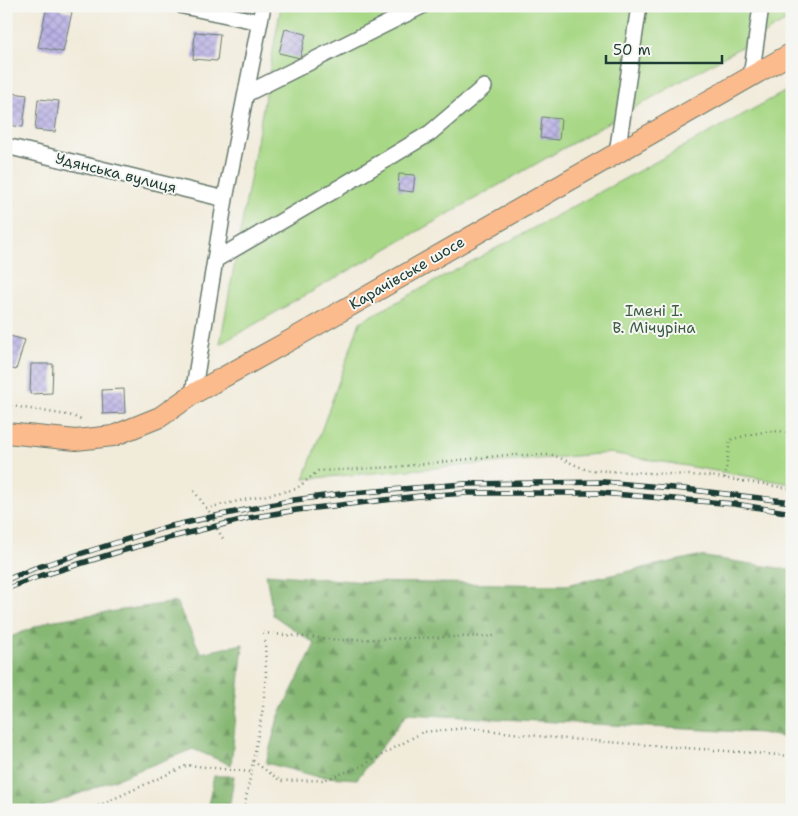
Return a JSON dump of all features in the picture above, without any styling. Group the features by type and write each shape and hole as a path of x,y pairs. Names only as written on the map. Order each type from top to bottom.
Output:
{"main road":[{"name":"Карачівське шосе","path":"6,433 76,440 113,436 160,417 193,394 792,53"}],"street":[{"path":"183,6 260,22"},
{"path":"193,394 225,199 263,6"},
{"path":"246,94 422,6"},
{"path":"617,153 639,6"},
{"path":"751,77 761,6"},
{"path":"215,260 430,133 484,87"},
{"name":"Удянська вулиця","path":"6,146 225,199"}],"path":[{"path":"6,405 73,416 89,424"},
{"path":"725,478 730,440 752,434 784,431 792,434"},
{"path":"206,508 296,489 318,471 395,467 507,455 553,455 587,470 711,476 792,489"},
{"path":"194,491 212,517 224,540"},
{"path":"263,632 340,640 494,636"},
{"path":"244,810 263,708 266,675 265,639"},
{"path":"253,761 281,781 324,780 360,767 423,732 468,728 556,738 792,756"},
{"path":"89,810 188,765 250,772"}],"green space":[{"path":"281,6 792,6 792,18 220,344"},
{"name":"Імені І. В. Мічуріна","path":"792,88 792,484 610,453 304,479 360,322"},
{"path":"698,556 792,570 792,739 761,733 407,714 357,779 315,776 266,763 278,718 315,644 273,615 266,574 365,582 566,585"},
{"path":"176,602 201,653 243,644 231,765 193,749 37,810 6,810 6,639 49,621"},
{"path":"214,776 234,776 229,810 207,810"}],"building":[{"path":"47,6 72,12 63,52 38,47"},
{"path":"285,29 306,34 300,58 279,53"},
{"path":"195,32 220,34 217,61 193,59"},
{"path":"6,92 27,95 23,127 6,125"},
{"path":"38,99 59,101 55,132 35,130"},
{"path":"542,117 561,119 559,140 540,138"},
{"path":"399,174 415,175 413,192 398,190"},
{"path":"6,335 25,340 16,370 6,367"},
{"path":"31,364 53,364 52,393 30,394"},
{"path":"124,389 125,413 103,414 102,390"}],"railway":[{"path":"6,580 35,568 163,528 294,500 340,494 464,484 604,482 684,489 792,502"},
{"path":"6,589 37,577 121,551 249,518 297,510 420,496 467,493 601,493 735,504 792,513"}]}
